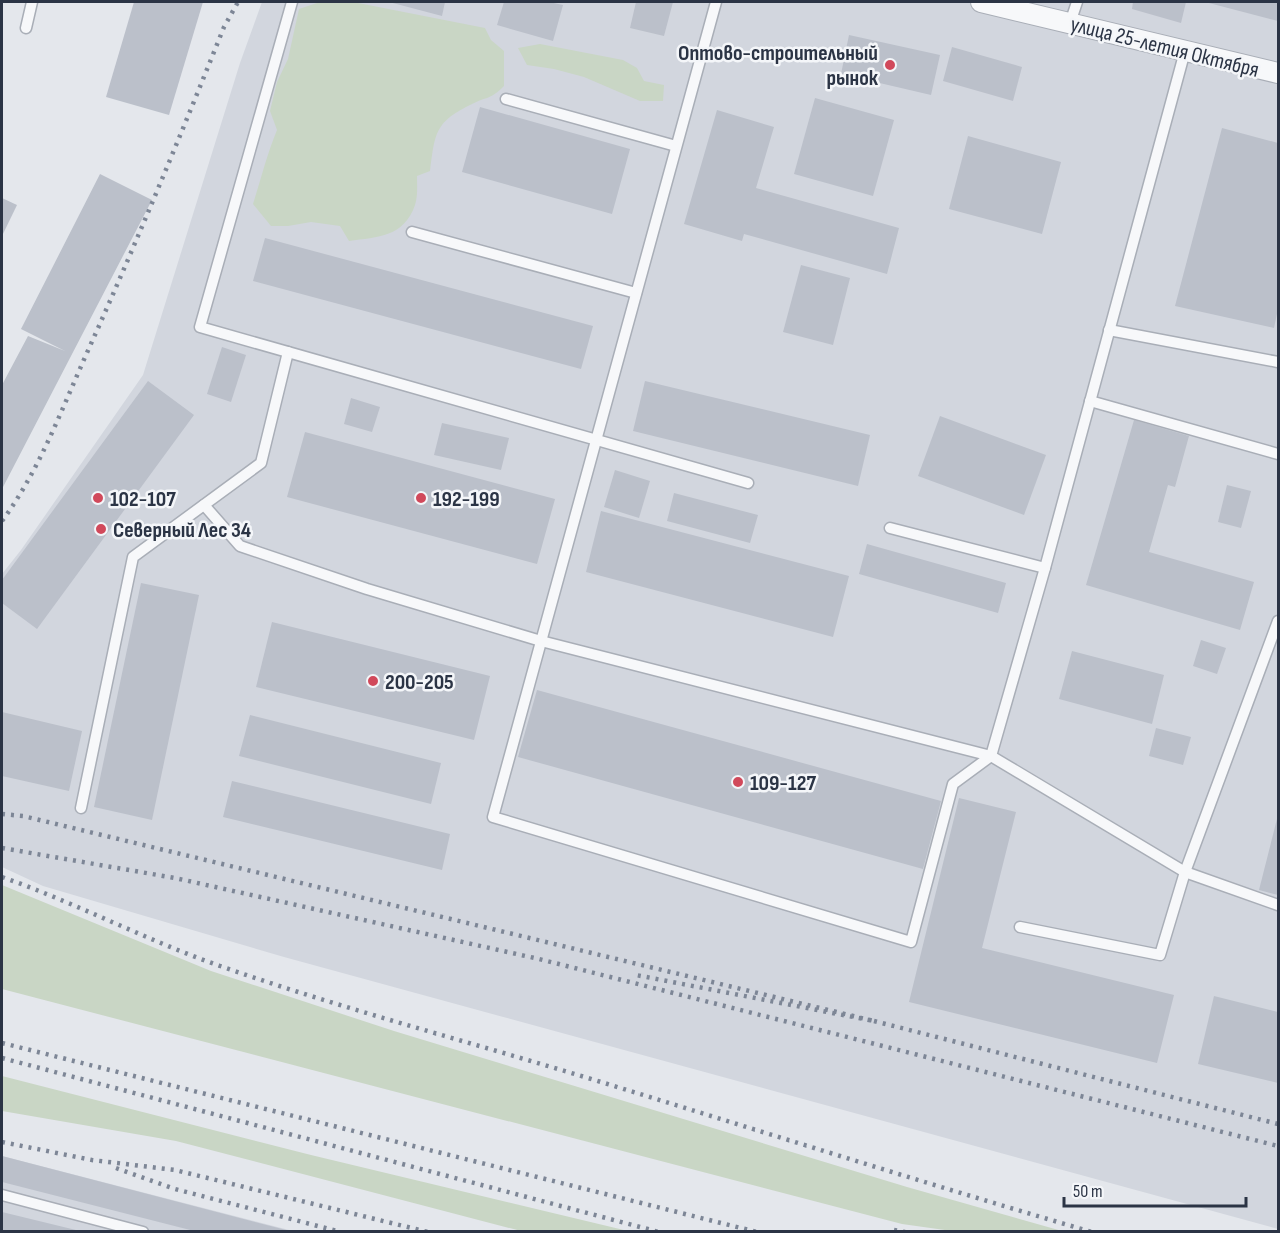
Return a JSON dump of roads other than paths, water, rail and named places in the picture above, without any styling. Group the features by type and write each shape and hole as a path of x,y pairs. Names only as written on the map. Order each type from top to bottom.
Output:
{"street":[{"name":"улица 25-летия Октября","path":"981,2 1278,73"}],"lane":[{"path":"26,28 32,2"},
{"path":"292,2 201,327 748,483"},
{"path":"716,2 493,817 910,942 953,784 991,756 1045,568 1185,51"},
{"path":"1070,23 1077,2"},
{"path":"506,99 676,146"},
{"path":"412,232 636,293"},
{"path":"1109,330 1278,362"},
{"path":"81,808 133,557 261,463 288,352"},
{"path":"1090,400 1278,454"},
{"path":"204,505 240,546 367,589 541,641 991,756 1185,872 1278,905"},
{"path":"890,528 1045,568"},
{"path":"1020,927 1160,955 1185,872 1278,621"},
{"path":"2,1196 143,1232"}],"railway":[{"path":"2,521 27,482 58,419 140,232 224,27 238,2"},
{"path":"2,814 23,816 874,1021 636,975"},
{"path":"2,848 175,878 539,959 1278,1146"},
{"path":"2,877 192,956 267,982 1092,1232"},
{"path":"874,1021 1278,1124"},
{"path":"2,1043 757,1232"},
{"path":"2,1058 659,1232"},
{"path":"2,1142 92,1160 175,1170 428,1232"},
{"path":"116,1168 175,1189 341,1232"},
{"path":"894,1230 905,1232"}],"place":[{"name":"Оптово-строительный рынок","path":"890,65"},
{"name":"102-107","path":"98,498"},
{"name":"192-199","path":"421,498"},
{"name":"Северный Лес 34","path":"101,529"},
{"name":"200-205","path":"373,681"},
{"name":"109-127","path":"738,782"}]}
